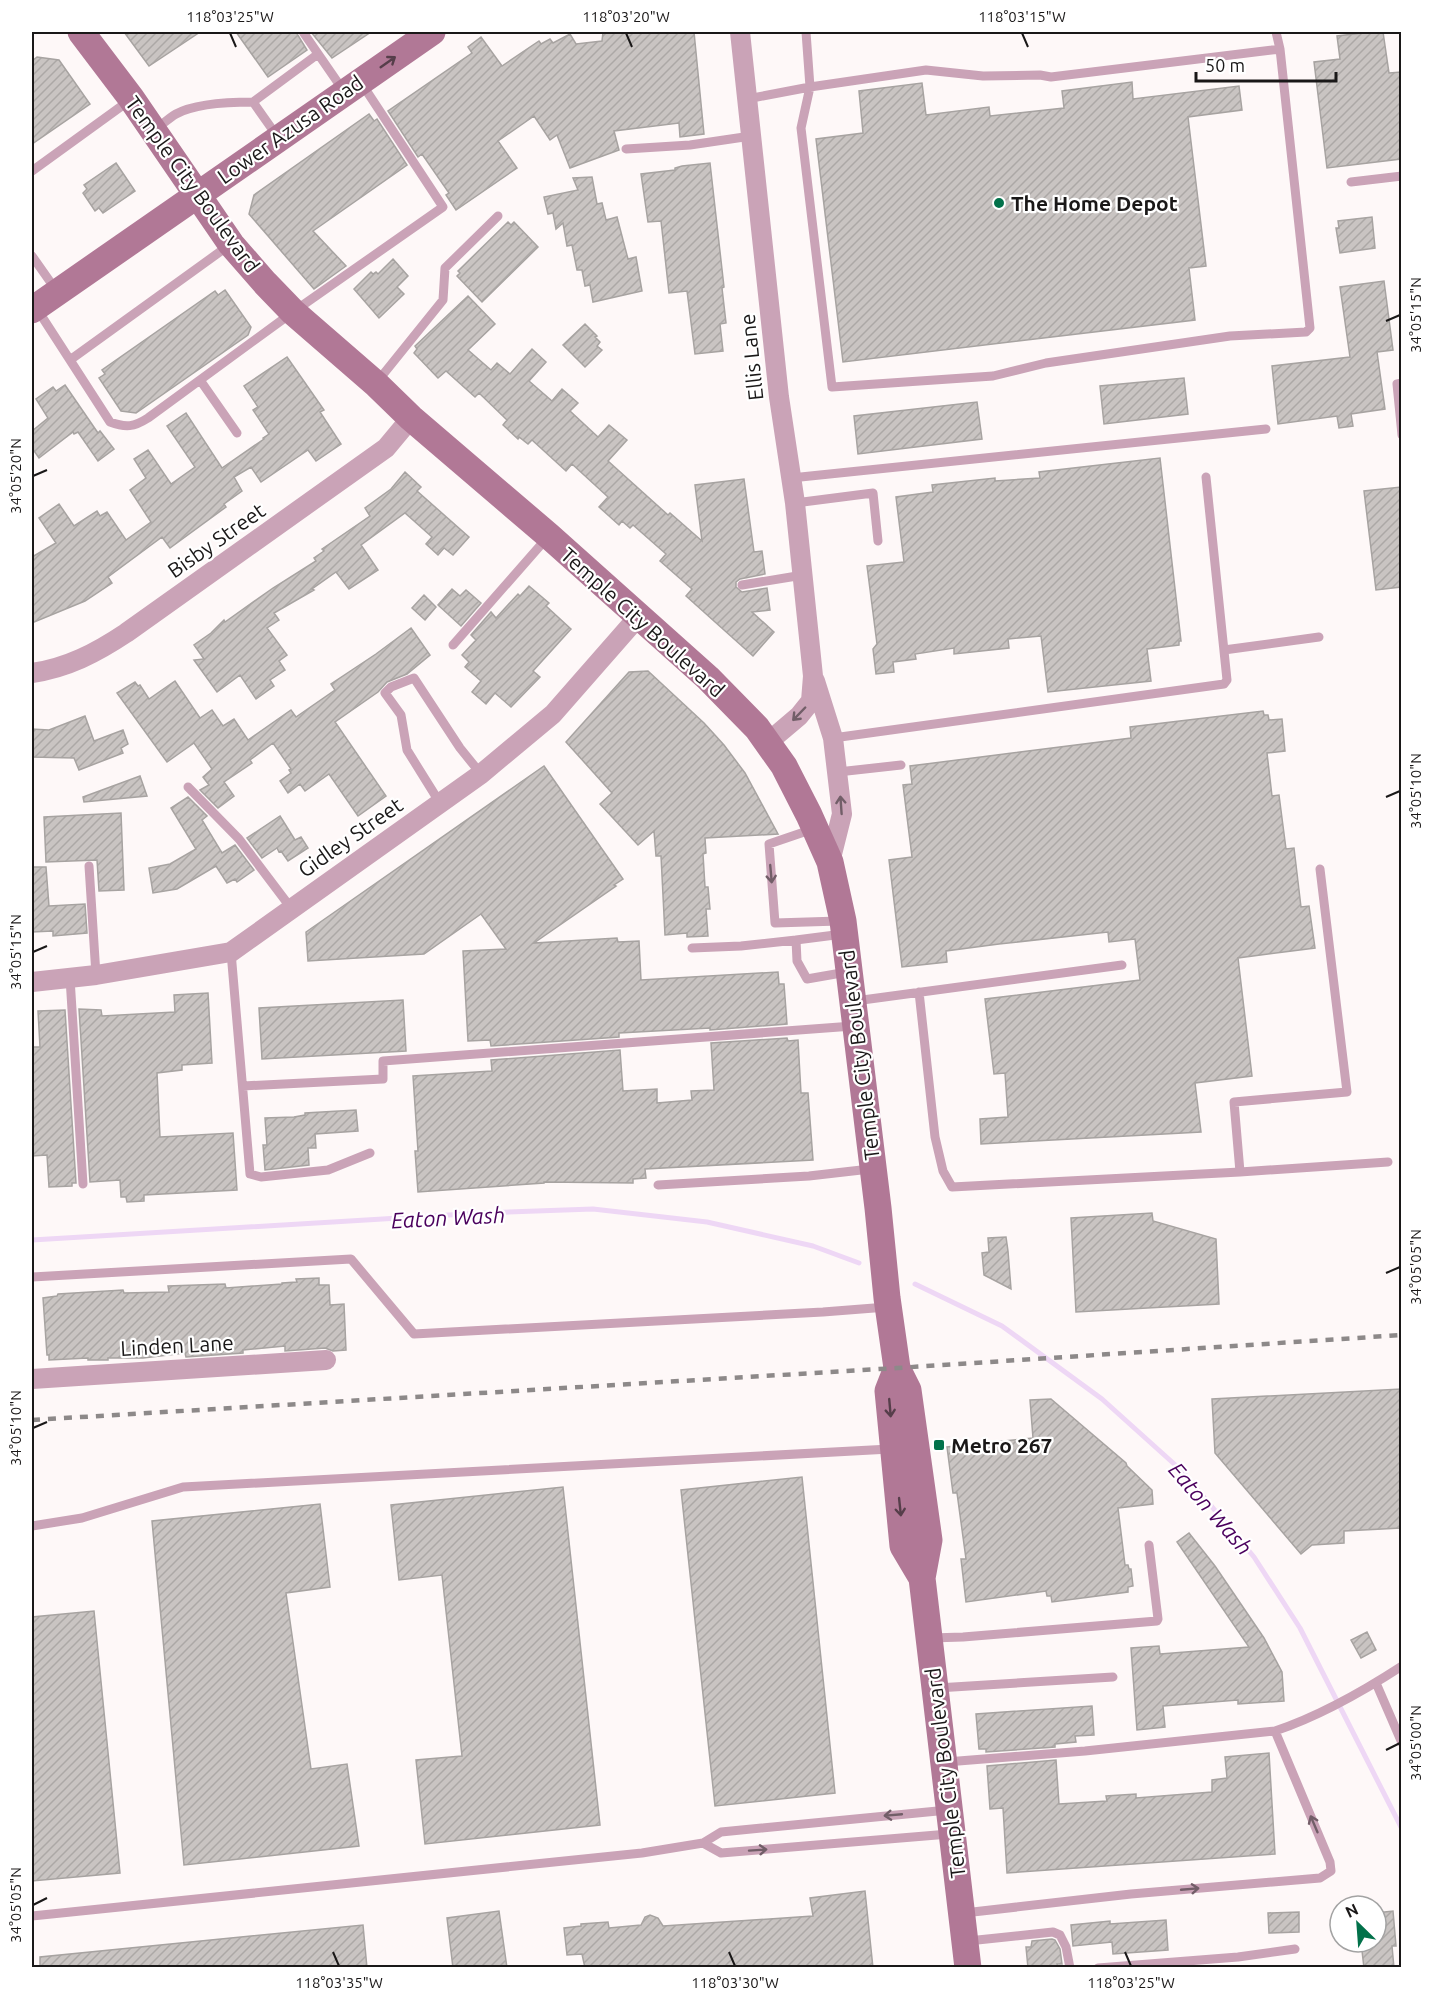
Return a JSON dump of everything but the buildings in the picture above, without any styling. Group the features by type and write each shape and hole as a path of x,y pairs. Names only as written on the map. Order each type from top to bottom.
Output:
{"main road":[{"name":"Temple City Boulevard","path":"81,32 132,98 231,244 265,284 411,418 549,536 708,678 758,728 784,766 815,828 830,862 844,927 897,1368 908,1390 928,1540 922,1578 968,1968"},
{"name":"Lower Azusa Road","path":"33,309 432,32"},
{"name":"Temple City Boulevard","path":"897,1368 888,1391 903,1546 922,1578"}],"street":[{"name":"Ellis Lane","path":"740,32 779,397 792,478 813,676 811,701 799,716 767,742"},
{"name":"Bisby Street","path":"32,673 69,664 99,650 126,633 386,448 411,418"},
{"name":"Gidley Street","path":"32,982 96,975 231,952 481,774 553,714 638,617"},
{"name":"Ellis Lane","path":"813,676 833,738 842,814 830,862"},
{"name":"Linden Lane","path":"32,1378 326,1360"}],"lane":[{"path":"33,309 70,360 110,422 128,427 136,426 443,207 352,87 318,54 303,32"},
{"path":"806,32 810,87 801,128 832,387 993,376 1046,363 1230,336 1306,332 1310,328 1280,50 1276,32"},
{"path":"747,99 926,70 983,76 1051,76 1280,50"},
{"path":"154,131 176,114 189,110 229,102 253,102 318,54"},
{"path":"32,171 132,98"},
{"path":"253,102 278,138"},
{"path":"626,149 690,145 751,136"},
{"path":"1351,182 1401,176"},
{"path":"376,384 443,300 446,268 498,216"},
{"path":"70,360 231,244"},
{"path":"32,256 57,292"},
{"path":"200,380 237,433"},
{"path":"1401,382 1397,384 1401,435"},
{"path":"792,478 1266,429"},
{"path":"833,738 1224,684 1227,681 1206,477"},
{"path":"795,503 873,493 878,541"},
{"path":"453,645 549,536"},
{"path":"742,585 803,575"},
{"path":"1224,650 1319,638"},
{"path":"440,803 406,750 401,715 385,693 391,687 414,678 460,748 481,774"},
{"path":"838,772 901,765"},
{"path":"188,787 239,839 291,908"},
{"path":"815,828 769,844 775,923 844,927"},
{"path":"89,866 96,975"},
{"path":"1240,1172 1234,1102 1347,1092 1320,869"},
{"path":"692,948 796,940 844,927"},
{"path":"796,940 797,961 807,980 849,972"},
{"path":"231,952 250,1174 261,1177 328,1170 369,1153"},
{"path":"243,1086 384,1079 383,1061 854,1013 919,992 1122,964"},
{"path":"70,978 83,1184"},
{"path":"919,992 934,1137 943,1171 952,1187 1388,1162"},
{"path":"658,1185 809,1176 873,1168"},
{"path":"32,1277 351,1259 414,1334 800,1313 888,1302"},
{"path":"32,1526 82,1518 183,1487 894,1449"},
{"path":"929,1638 1157,1621 1149,1545"},
{"path":"944,1763 1275,1731 1296,1724 1372,1685 1401,1666"},
{"path":"935,1688 1113,1677"},
{"path":"1372,1685 1401,1743"},
{"path":"962,1913 1131,1894 1320,1878 1331,1871 1330,1862 1275,1731"},
{"path":"703,1843 721,1853 952,1822"},
{"path":"32,1916 642,1853 703,1843 721,1832 952,1822"},
{"path":"965,1941 1053,1932 1060,1935 1066,1947 1070,1968"},
{"path":"1098,1968 1238,1957 1294,1949"}],"waterway":[{"name":"Eaton Wash","path":"32,1240 482,1213 593,1209 707,1222 813,1246 859,1263"},
{"name":"Eaton Wash","path":"915,1284 1002,1326 1102,1399 1182,1471 1254,1557 1300,1628 1402,1829"}],"railway":[{"path":"32,1420 1402,1335"}],"place":[{"name":"The Home Depot","path":"999,203"},
{"name":"Metro 267","path":"939,1445"}]}
